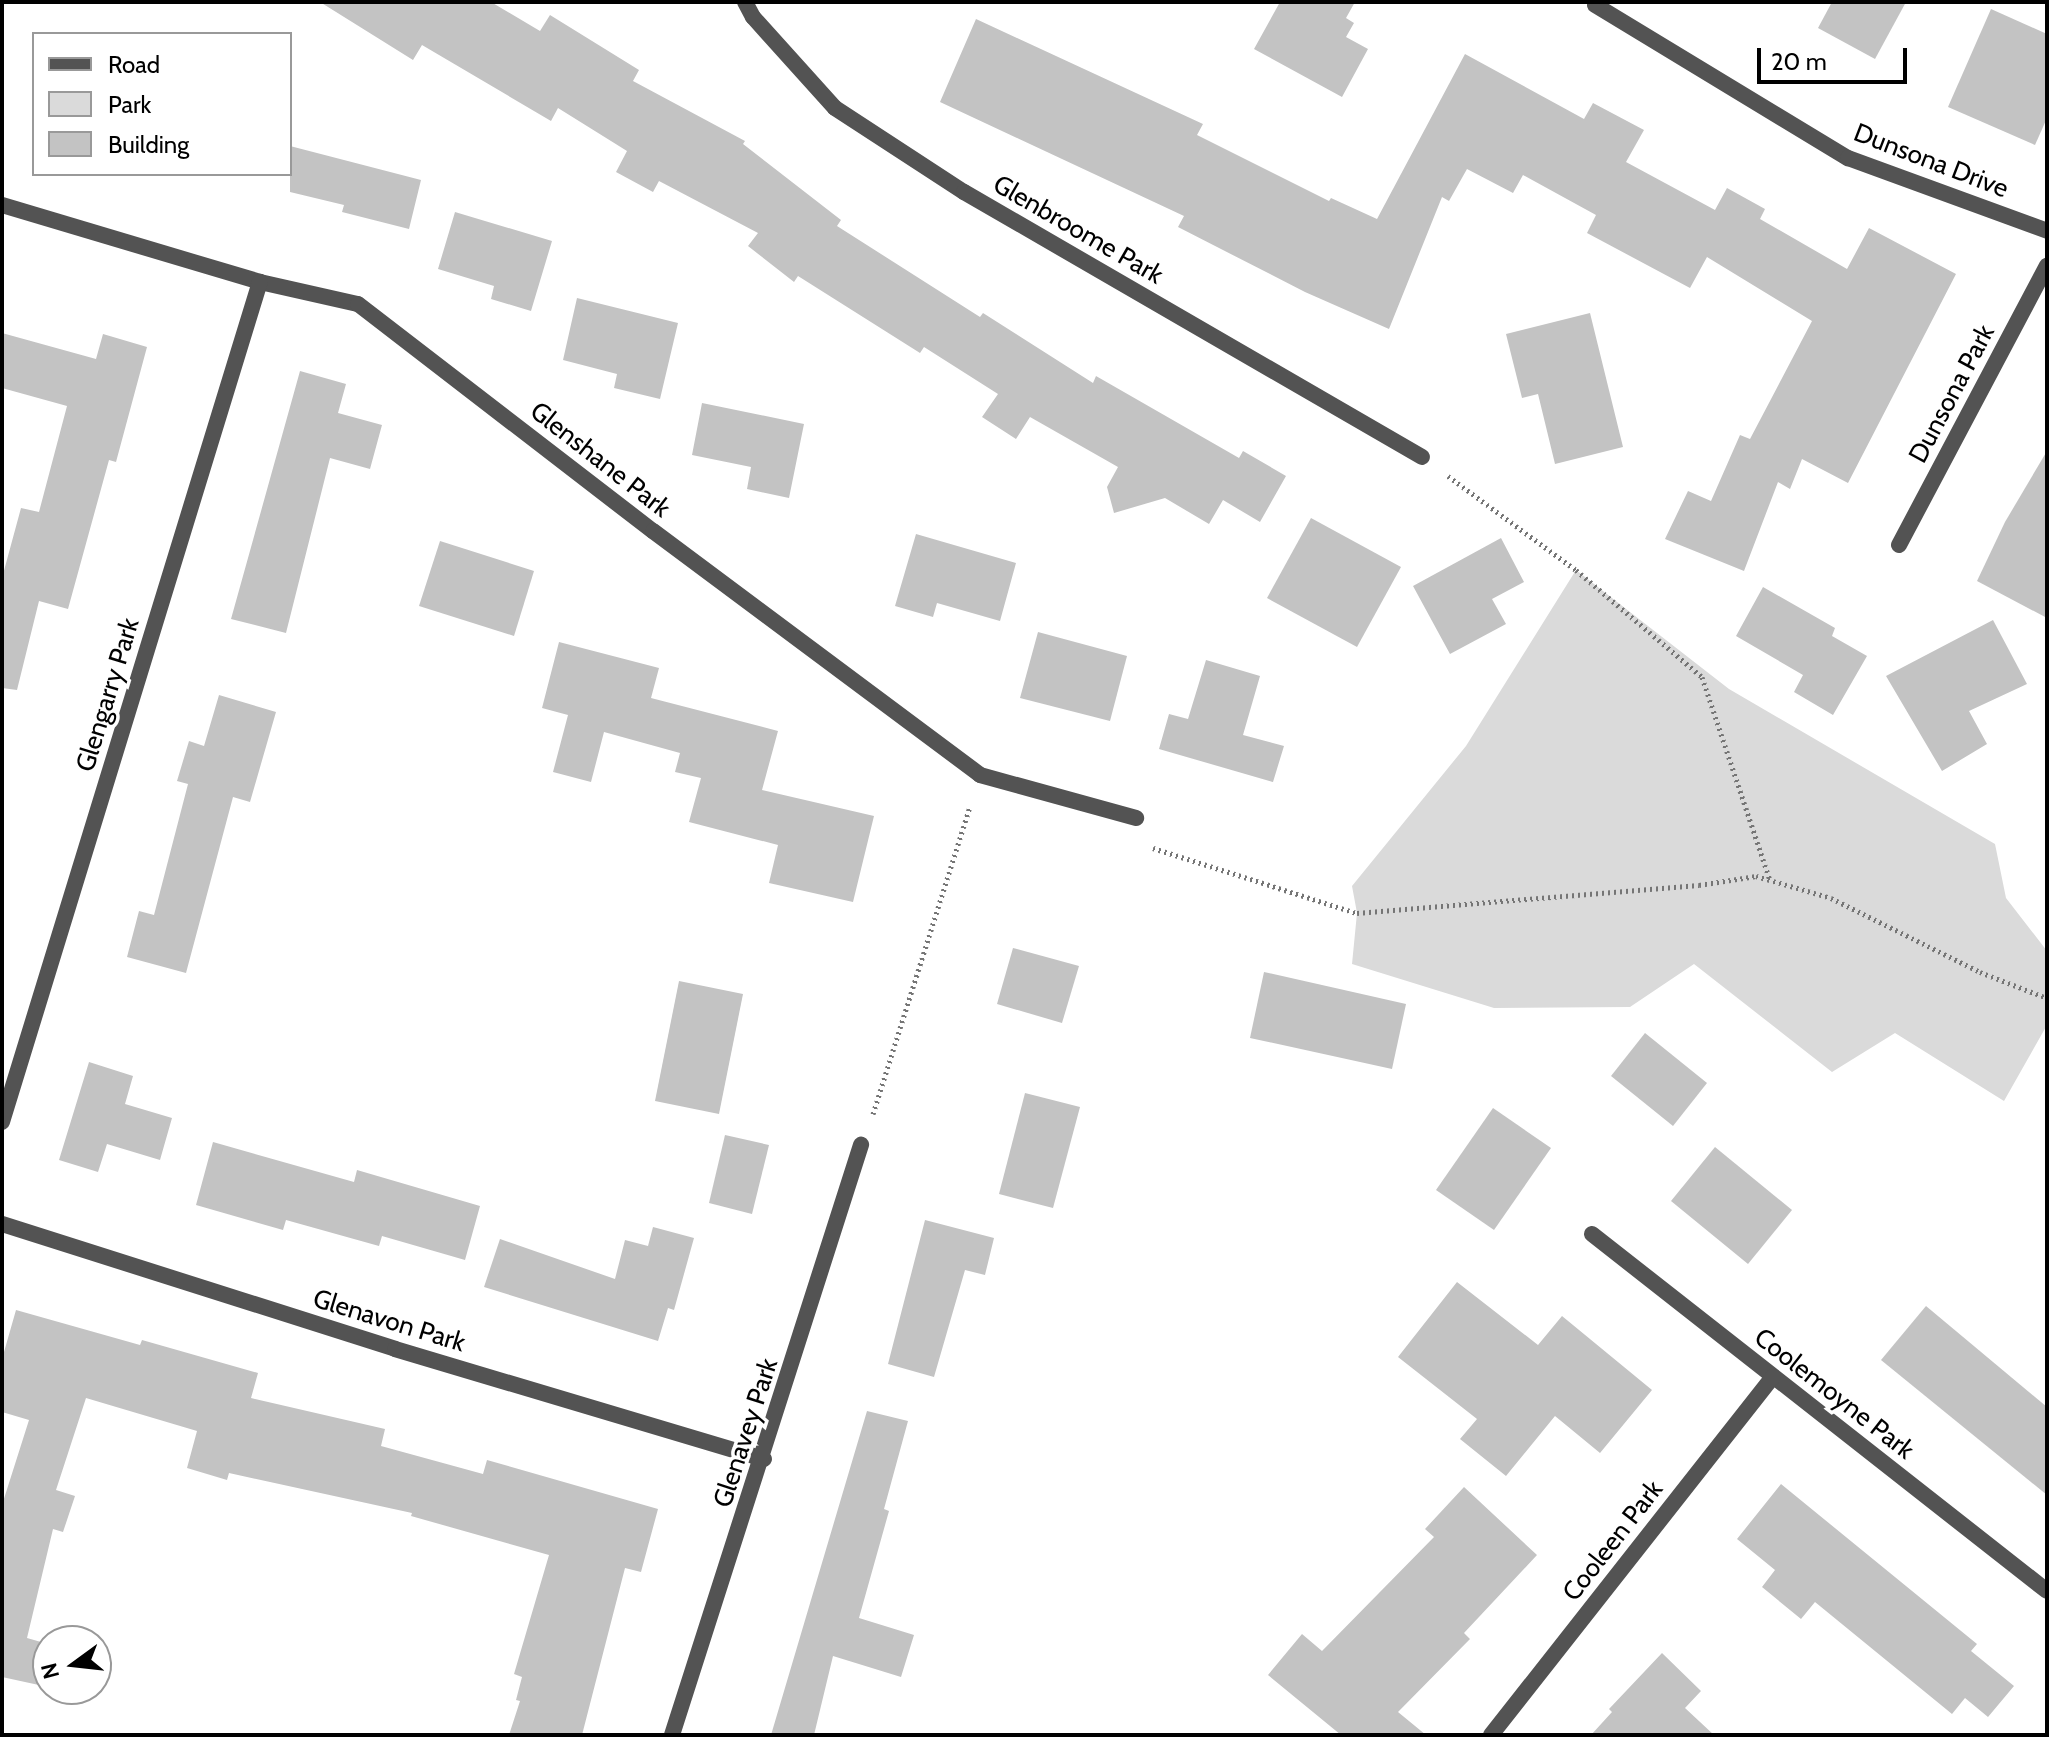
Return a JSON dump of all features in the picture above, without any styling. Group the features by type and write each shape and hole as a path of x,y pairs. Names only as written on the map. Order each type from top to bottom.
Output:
{"street":[{"name":"Glenbroome Park","path":"745,2 753,17 835,108 964,192 1422,457"},
{"name":"Dunsona Drive","path":"1595,5 1848,158 2047,231"},
{"name":"Glenshane Park","path":"2,205 260,282 358,304 653,531 980,775 1136,818"},
{"name":"Dunsona Park","path":"1899,545 2047,266"},
{"name":"Glengarry Park","path":"2,1122 260,282"},
{"name":"Glenavey Park","path":"672,1735 764,1459 861,1145"},
{"name":"Glenavon Park","path":"2,1224 395,1349 764,1459"},
{"name":"Coolemoyne Park","path":"1592,1234 2047,1591"},
{"name":"Cooleen Park","path":"1491,1735 1773,1377"}],"path":[{"path":"1422,457 1576,570 1702,677 1771,880"},
{"path":"861,1145 980,775"},
{"path":"1136,818 1141,844 1357,913 1699,885 1756,876 1831,898 1980,972 2047,998"}],"green space":[{"path":"1576,570 1729,689 1995,844 2006,898 2047,951 2047,1025 2004,1101 1895,1033 1832,1072 1694,964 1630,1007 1494,1008 1352,964 1357,913 1352,886 1466,746"}],"building":[{"path":"320,2 491,2 540,31 550,15 639,70 633,81 745,141 743,144 841,220 837,226 980,317 983,313 1093,383 1096,376 1239,458 1243,451 1286,476 1260,522 1223,500 1209,524 1165,498 1114,513 1107,487 1118,467 1030,417 1016,439 982,417 998,394 924,347 920,353 798,276 794,282 748,246 758,233 659,181 653,192 616,172 627,151 558,108 551,121 422,45 413,60"},
{"path":"1280,2 1355,2 1346,18 1354,23 1346,37 1368,49 1342,97 1254,49"},
{"path":"1832,2 1906,2 1875,59 1818,28"},
{"path":"1991,9 2047,34 2047,118 2035,145 1948,107"},
{"path":"976,19 1203,124 1197,135 1329,201 1331,198 1377,219 1465,54 1584,119 1593,103 1644,130 1626,162 1715,210 1727,188 1765,209 1760,219 1847,269 1869,228 1956,274 1848,483 1802,459 1790,489 1778,482 1744,571 1665,539 1688,491 1711,501 1740,435 1750,439 1812,321 1707,257 1690,288 1587,233 1596,215 1523,175 1513,193 1467,169 1449,201 1442,197 1389,329 1305,292 1178,227 1184,216 940,102"},
{"path":"292,147 421,180 409,229 342,212 344,205 290,192"},
{"path":"455,212 552,241 531,311 491,299 494,286 438,269"},
{"path":"577,298 678,323 660,399 614,388 617,374 563,360"},
{"path":"1590,313 1623,447 1555,464 1538,394 1522,398 1506,334"},
{"path":"2,333 96,359 103,334 147,347 116,462 109,460 68,609 39,601 17,690 2,688 2,578 21,508 39,512 67,406 2,388"},
{"path":"300,371 346,384 338,413 382,425 370,469 330,458 286,633 231,619"},
{"path":"702,403 804,424 789,498 747,489 751,467 692,455"},
{"path":"2047,451 2047,618 1977,581 2005,522"},
{"path":"1311,518 1401,567 1357,647 1267,598"},
{"path":"916,534 1016,563 1000,621 937,603 933,617 895,606"},
{"path":"1501,538 1524,582 1492,599 1506,624 1450,654 1413,586"},
{"path":"440,541 534,571 514,636 419,606"},
{"path":"1763,587 1835,628 1832,636 1867,656 1833,715 1794,692 1803,675 1736,636"},
{"path":"1993,620 2027,684 1969,711 1987,744 1942,771 1886,676"},
{"path":"1038,632 1127,656 1110,721 1020,698"},
{"path":"559,642 659,668 651,698 778,731 762,790 874,816 853,902 769,883 778,845 689,822 701,778 675,772 680,753 604,732 591,782 553,772 568,715 542,708"},
{"path":"1206,660 1260,676 1243,735 1284,746 1273,782 1159,749 1169,714 1188,719"},
{"path":"219,695 276,712 250,802 233,797 186,973 127,957 139,911 154,915 188,784 177,781 189,741 204,746"},
{"path":"1013,948 1079,966 1062,1023 997,1004"},
{"path":"1264,972 1406,1004 1392,1069 1250,1038"},
{"path":"679,981 743,994 719,1114 655,1101"},
{"path":"1645,1033 1707,1083 1673,1126 1611,1076"},
{"path":"89,1062 133,1076 125,1104 172,1118 160,1160 107,1144 98,1172 59,1160"},
{"path":"1025,1093 1080,1107 1053,1208 999,1194"},
{"path":"1493,1108 1551,1148 1494,1230 1436,1190"},
{"path":"725,1135 769,1145 752,1214 709,1203"},
{"path":"213,1142 354,1182 357,1170 480,1206 465,1260 382,1236 379,1246 286,1220 283,1230 196,1205"},
{"path":"1715,1147 1792,1210 1748,1264 1671,1201"},
{"path":"925,1220 994,1238 985,1275 965,1270 934,1377 888,1364"},
{"path":"653,1227 694,1238 674,1310 668,1308 658,1341 484,1287 500,1239 615,1279 625,1240 648,1246"},
{"path":"1457,1282 1538,1345 1562,1316 1652,1390 1600,1453 1555,1416 1506,1476 1460,1439 1477,1419 1398,1357"},
{"path":"1926,1306 2047,1407 2047,1495 1881,1360"},
{"path":"16,1310 140,1345 142,1340 258,1373 251,1398 385,1429 381,1446 483,1474 487,1460 658,1509 641,1572 625,1568 582,1735 509,1735 520,1701 516,1700 522,1677 514,1674 549,1555 411,1516 412,1513 229,1473 227,1480 187,1468 197,1431 86,1398 56,1490 75,1496 63,1532 53,1529 27,1638 32,1639 32,1684 2,1677 2,1505 29,1420 2,1412 2,1359"},
{"path":"867,1411 908,1421 884,1509 889,1511 859,1618 914,1635 901,1677 833,1656 814,1735 771,1735"},
{"path":"1781,1484 1977,1644 1971,1651 2014,1686 1988,1717 1965,1698 1952,1714 1815,1602 1801,1619 1762,1587 1775,1570 1737,1539"},
{"path":"1464,1487 1537,1555 1464,1633 1470,1639 1398,1712 1426,1735 1341,1735 1268,1675 1302,1634 1322,1651 1434,1537 1425,1529"},
{"path":"1662,1653 1701,1691 1685,1708 1714,1735 1591,1735 1612,1712 1609,1709"}]}
